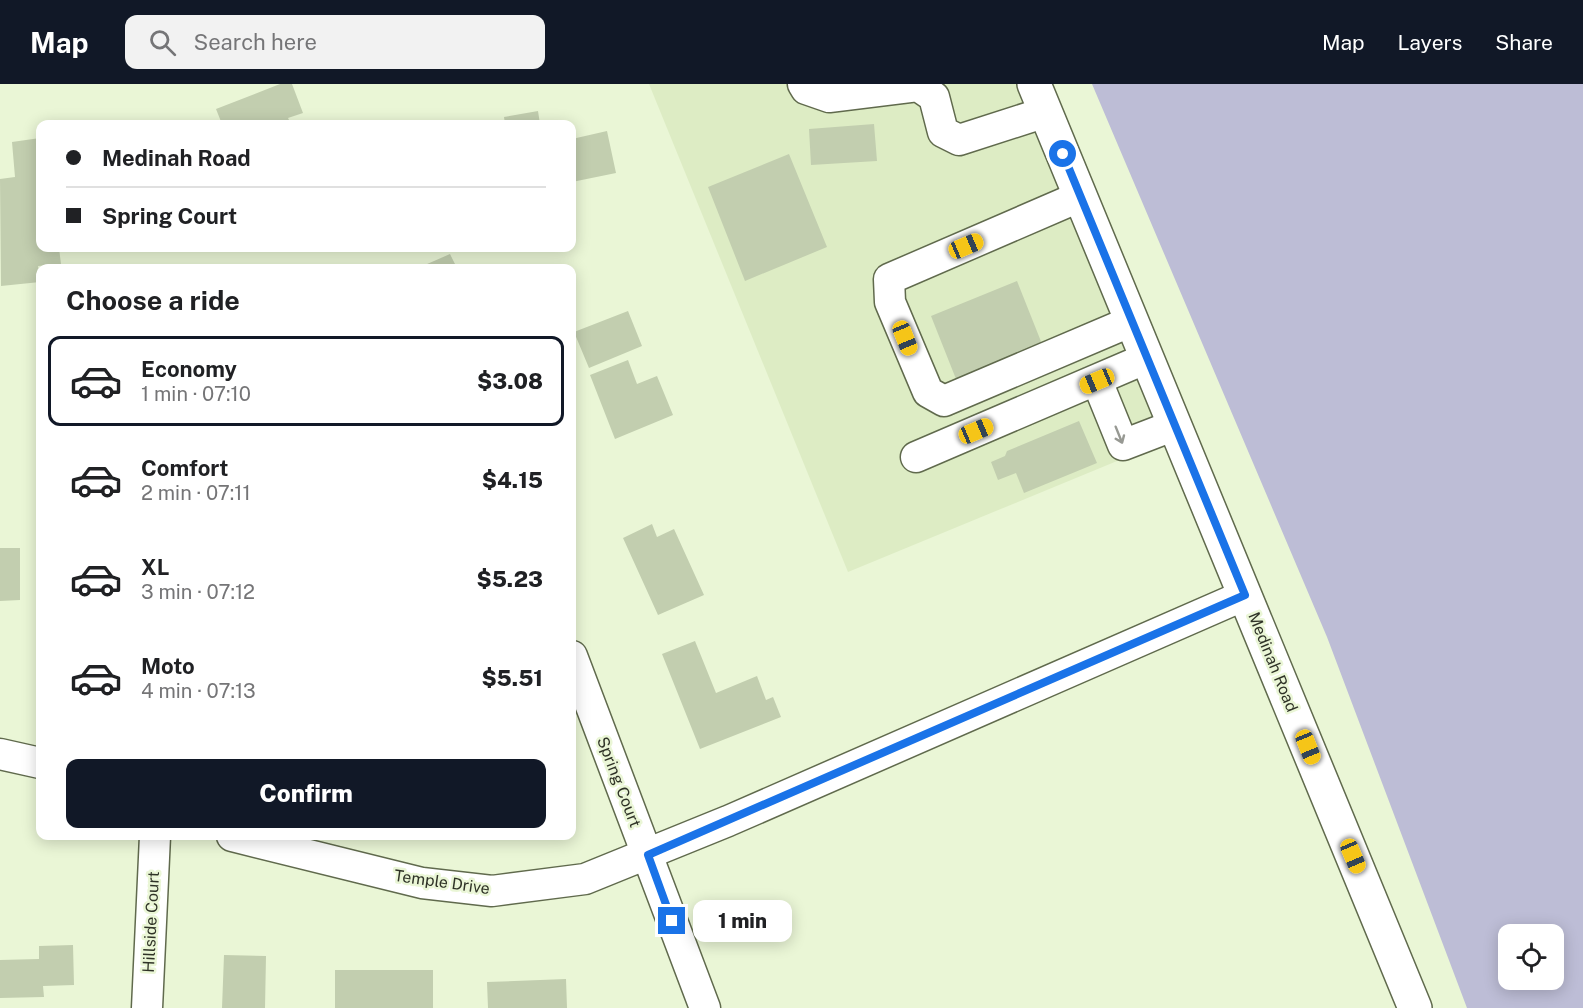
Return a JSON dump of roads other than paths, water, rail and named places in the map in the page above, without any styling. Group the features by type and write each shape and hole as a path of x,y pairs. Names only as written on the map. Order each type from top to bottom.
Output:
{"main road":[{"name":"Medinah Road","path":"1040,98 1415,1008"}],"street":[{"path":"803,84 806,89 829,98 918,86 934,97 943,132 960,140 1040,98"},
{"path":"1081,196 889,279 890,302 928,392 944,400 1132,321"},
{"path":"916,457 1148,358"},
{"path":"1097,381 1123,445 1175,425"},
{"name":"Temple Drive","path":"248,840 422,883 492,891 585,879 648,855 1245,595"},
{"name":"Spring Court","path":"576,666 705,1008"},
{"path":"0,754 36,762"},
{"name":"Hillside Court","path":"147,1008 155,840"}]}
